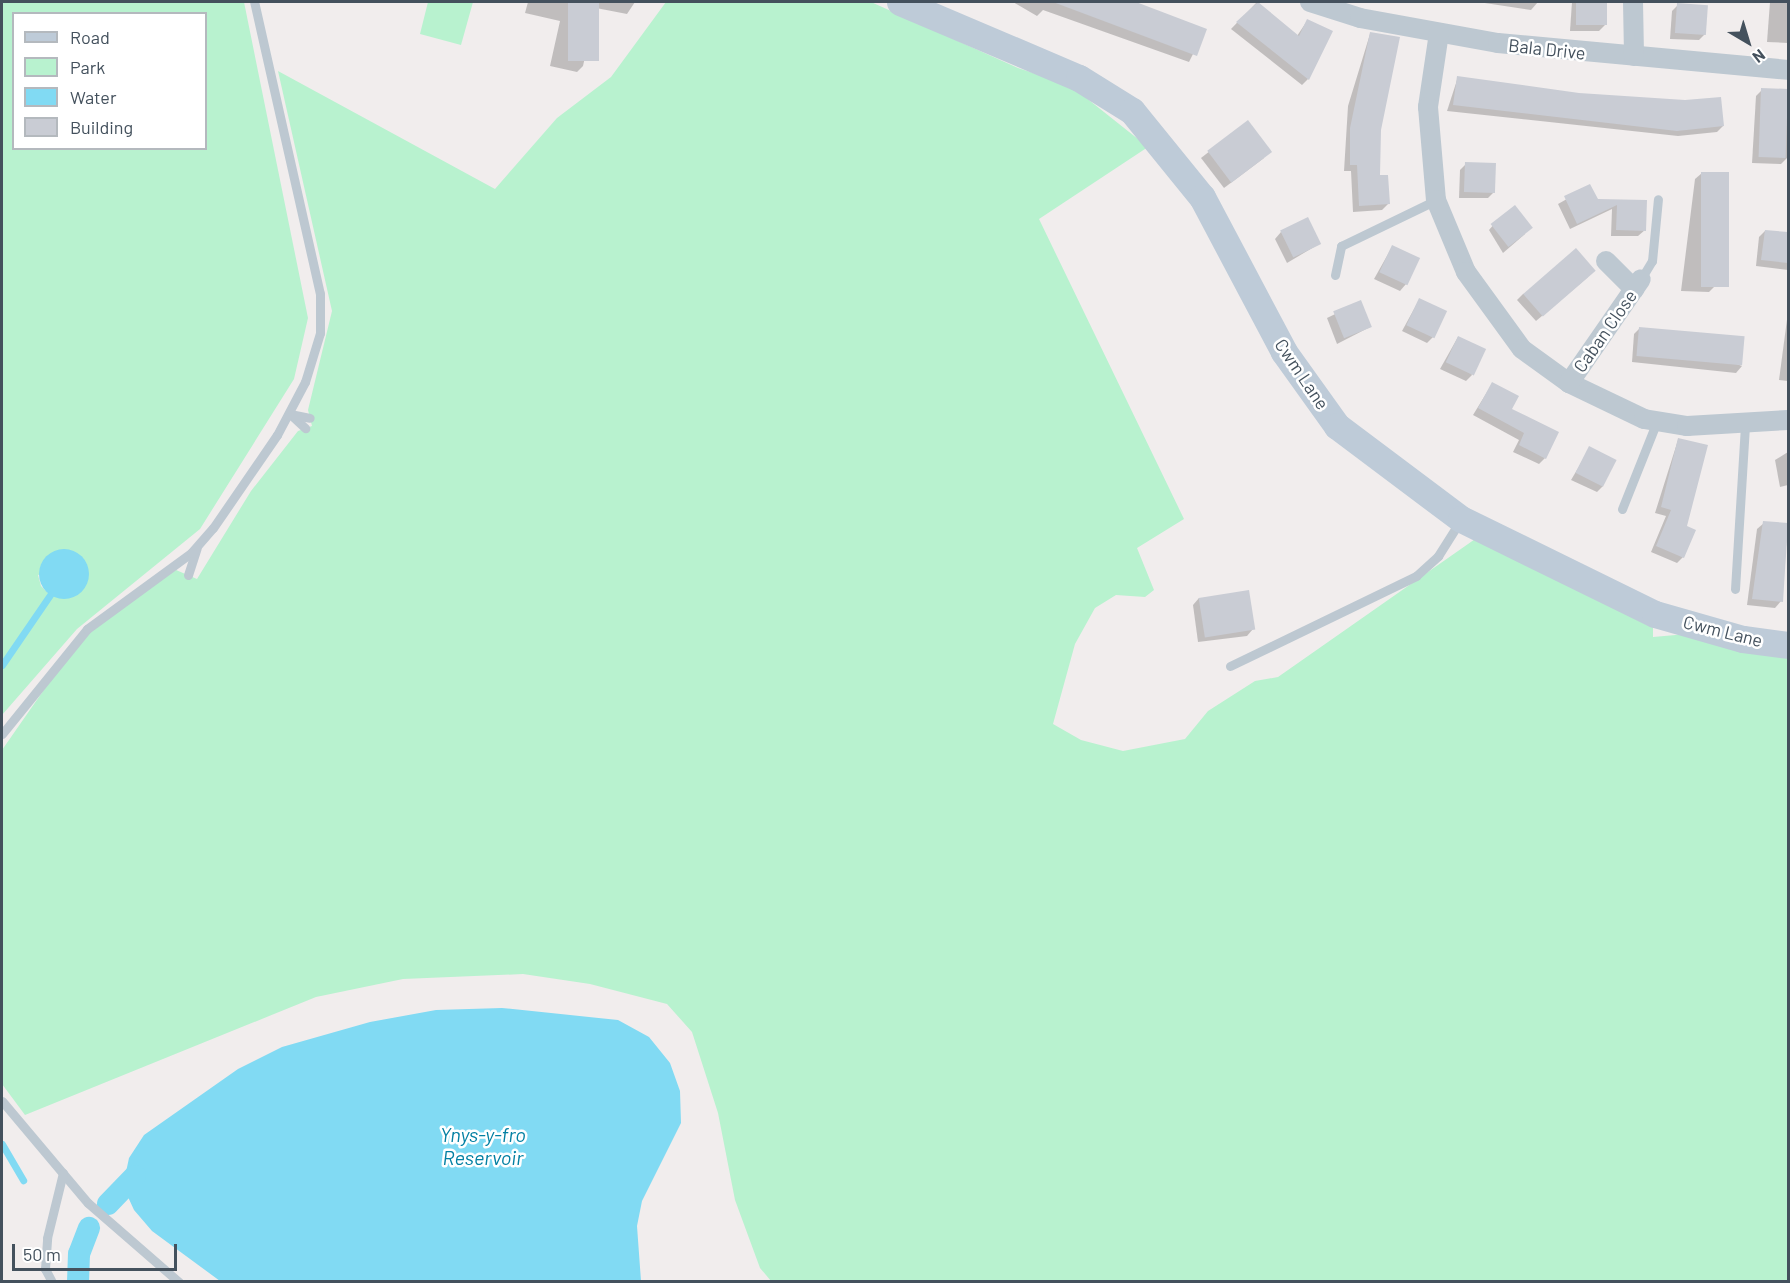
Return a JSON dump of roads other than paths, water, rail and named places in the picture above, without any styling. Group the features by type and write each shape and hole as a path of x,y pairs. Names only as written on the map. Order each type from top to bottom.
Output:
{"street":[{"name":"Cwm Lane","path":"900,2 1069,74 1132,111 1202,197 1284,352 1337,426 1461,519 1655,614 1743,639 1788,645"},
{"name":"Bala Drive","path":"1310,2 1439,33 1634,56 1788,70"},
{"path":"1633,2 1634,56"},
{"path":"1439,33 1428,107 1436,200 1466,272 1495,316 1522,349 1569,383 1616,409 1657,421 1745,426 1788,420"},
{"path":"1606,261 1638,284"},
{"name":"Caban Close","path":"1569,383 1638,284"}],"lane":[{"path":"188,575 198,545 249,466 290,414 320,333 320,294 254,2"},
{"path":"1638,284 1652,261 1658,199"},
{"path":"1335,275 1341,246 1436,200"},
{"path":"290,414 310,418"},
{"path":"290,414 304,428"},
{"path":"1622,509 1657,421"},
{"path":"1735,589 1745,426"},
{"path":"1230,666 1416,576 1438,556 1461,519"},
{"path":"2,734 87,628 198,545"},
{"path":"2,1101 63,1173 120,1234 178,1281"},
{"path":"52,1281 45,1269 46,1238 63,1173"}],"water":[{"path":"64,549 73,551 84,560 89,574 87,583 78,594 64,599 55,597 44,588 39,574 41,565 50,554"},
{"name":"Ynys-y-fro Reservoir","path":"502,1008 618,1020 649,1037 670,1063 680,1091 681,1123 642,1201 637,1226 641,1281 220,1281 152,1231 134,1210 123,1186 129,1158 144,1135 238,1069 282,1047 370,1022 436,1010"}],"waterway":[{"path":"2,665 50,595"},
{"path":"2,1144 23,1180"},
{"path":"108,1204 135,1176"},
{"path":"78,1282 79,1254 89,1228"}]}
